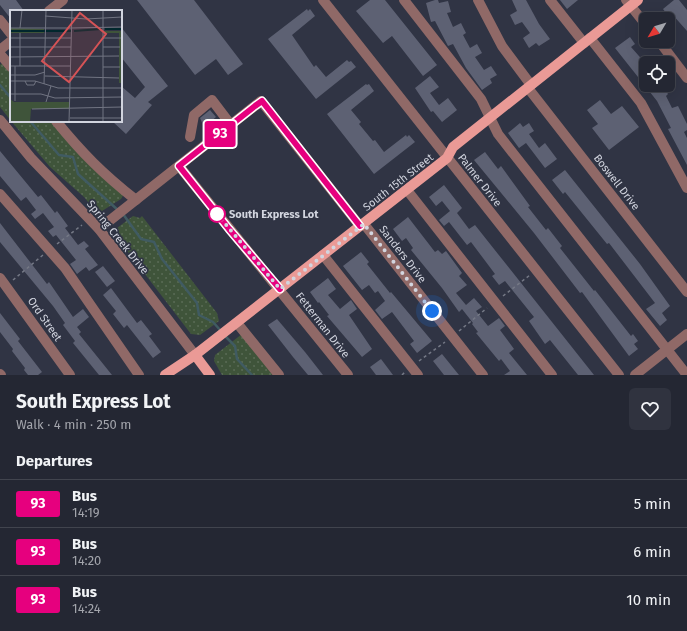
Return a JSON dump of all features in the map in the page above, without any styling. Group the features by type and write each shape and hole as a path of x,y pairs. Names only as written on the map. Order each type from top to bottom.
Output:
{"main road":[{"name":"South 15th Street","path":"165,375 196,355 448,158 453,147 587,41 632,2"},
{"name":"Spring Creek Drive","path":"196,355 210,375"}],"street":[{"name":"Palmer Drive","path":"323,0 619,375"},
{"path":"404,0 481,99 498,134 687,375"},
{"name":"Boswell Drive","path":"478,0 502,46 529,87 687,292"},
{"path":"550,0 641,103 687,188"},
{"path":"632,2 639,14"},
{"path":"0,20 10,33"},
{"path":"0,35 10,38"},
{"path":"0,50 10,42"},
{"path":"664,48 687,78"},
{"path":"0,54 10,66"},
{"path":"99,229 231,125 212,100 194,115 190,137"},
{"name":"Sanders Drive","path":"231,125 262,101 483,375"},
{"name":"Spring Creek Drive","path":"0,120 31,158 99,229 196,355"},
{"path":"57,122 87,158 106,177 136,200"},
{"name":"Fetterman Drive","path":"179,166 348,375"},
{"path":"407,190 552,375"},
{"path":"0,194 69,274 139,375"},
{"path":"323,255 415,371"},
{"name":"Ord Street","path":"0,278 70,375"},
{"path":"237,322 279,375"},
{"path":"635,375 687,334"}],"path":[{"path":"402,375 415,371 452,336 536,270"}],"green space":[{"path":"7,59 10,63 10,120 0,107 0,65"},
{"path":"12,122 59,122 124,194 121,199 102,211 93,208 84,197 50,167"},
{"path":"133,216 140,218 142,216 217,313 219,321 200,335 191,334 118,239 117,228"},
{"path":"242,334 275,375 222,375 214,361 215,355"}],"building":[{"path":"0,0 16,0 23,10 10,10 10,18 0,5"},
{"path":"137,0 194,0 243,64 228,75 216,59 195,75"},
{"path":"370,0 385,0 437,65 423,76 392,36 383,43 356,11"},
{"path":"438,0 439,3 448,1 451,12 447,13 453,27 461,23 466,33 463,35 470,48 477,44 482,53 475,57 484,70 491,66 497,75 490,79 492,83 482,90 466,68 453,44 448,46 435,21 431,22 426,3"},
{"path":"512,0 526,0 539,24 550,39 539,46 536,43 529,48 523,38 530,33 522,22 515,25 510,15 517,11"},
{"path":"560,0 578,0 567,9"},
{"path":"674,0 679,0 687,10 687,31 675,17 675,12 665,12 663,9"},
{"path":"307,9 308,11 310,9 315,16 292,35 314,67 316,65 326,77 347,60 349,62 351,61 356,67 316,99 268,39"},
{"path":"122,28 168,86 148,102 152,105 126,134 113,122 122,122 122,87 135,98 145,87 122,58"},
{"path":"630,37 635,44 631,47 639,56 639,78 615,48"},
{"path":"430,76 439,87 430,93 439,105 448,98 457,110 442,122 433,111 431,112 415,88"},
{"path":"366,84 369,84 374,91 351,110 361,122 359,124 373,141 375,140 384,152 406,135 407,137 409,135 415,142 374,174 327,114"},
{"path":"650,92 667,92 668,94 666,96 672,108 678,106 687,124 687,130 684,132 687,138 687,165 668,129 671,128 657,101"},
{"path":"600,100 611,114 622,106 639,127 609,150 592,128 598,124 587,110"},
{"path":"210,110 216,117 204,127 200,118"},
{"path":"520,123 523,127 529,123 534,131 529,134 539,148 545,143 557,159 545,168 526,143 519,148 508,133"},
{"path":"0,151 38,197 41,195 55,213 57,211 68,226 65,228 78,245 84,241 89,246 85,249 98,265 89,271 86,267 77,274 70,264 76,260 56,235 53,237 48,231 54,227 43,213 35,219 31,214 36,210 26,197 21,201 0,176"},
{"path":"485,152 498,169 501,166 530,206 528,207 546,230 548,228 562,246 560,248 631,336 633,334 638,341 634,344 638,349 629,356 582,292 580,293 534,233 474,160"},
{"path":"565,170 640,264 670,306 662,313 667,320 660,326 646,309 655,303 609,243 607,244 565,192 563,194 552,180"},
{"path":"444,185 462,208 457,213 469,229 475,225 594,375 578,375 550,340 545,344 529,321 534,317 505,281 499,285 492,276 495,274 471,242 467,245 449,222 444,226 439,220 450,211 442,201 436,206 429,197"},
{"path":"408,217 435,252 438,250 442,254 446,251 462,273 459,276 467,285 456,293 466,305 474,298 482,307 476,311 488,326 499,318 505,326 500,330 514,349 509,353 527,375 504,375 510,371 501,359 499,361 476,333 478,332 472,324 473,323 462,309 459,312 442,288 411,250 413,248 406,238 402,241 393,229"},
{"path":"0,223 47,284 49,282 73,317 83,309 89,317 77,327 81,332 79,334 112,375 99,375 73,343 75,341 63,325 65,323 53,306 0,242"},
{"path":"361,252 369,262 367,264 390,293 391,292 432,341 417,353 410,344 414,341 392,312 382,319 375,310 385,301 378,291 375,293 369,285 362,290 343,266"},
{"path":"103,266 115,281 107,287 95,272"},
{"path":"328,278 336,289 328,295 340,309 351,300 357,309 349,315 372,349 362,357 327,316 329,315 310,292"},
{"path":"111,288 137,323 141,320 152,334 149,336 161,352 153,358 127,325 124,328 113,314 116,311 103,295"},
{"path":"0,313 20,339 18,341 42,372 38,375 28,375 24,370 25,368 12,351 13,349 0,332"},
{"path":"277,319 323,375 308,375 293,357 268,325"},
{"path":"442,354 459,375 444,375 433,361"},
{"path":"381,359 393,375 376,375 370,367"}],"waterway":[{"path":"0,85 10,97"},
{"path":"31,122 59,155 73,157 78,174 119,211"},
{"path":"123,214 141,239 154,242 162,259 197,303 199,315 213,322 221,331"},
{"path":"224,335 235,346 237,359 252,375"}],"bus line":[{"name":"93","path":"280,289 229,229 179,166 255,106 262,101 360,226"}],"place":[{"name":"South Express Lot","path":"217,214"}],"route":[{"path":"217,214 280,289 364,224 432,311"}]}
